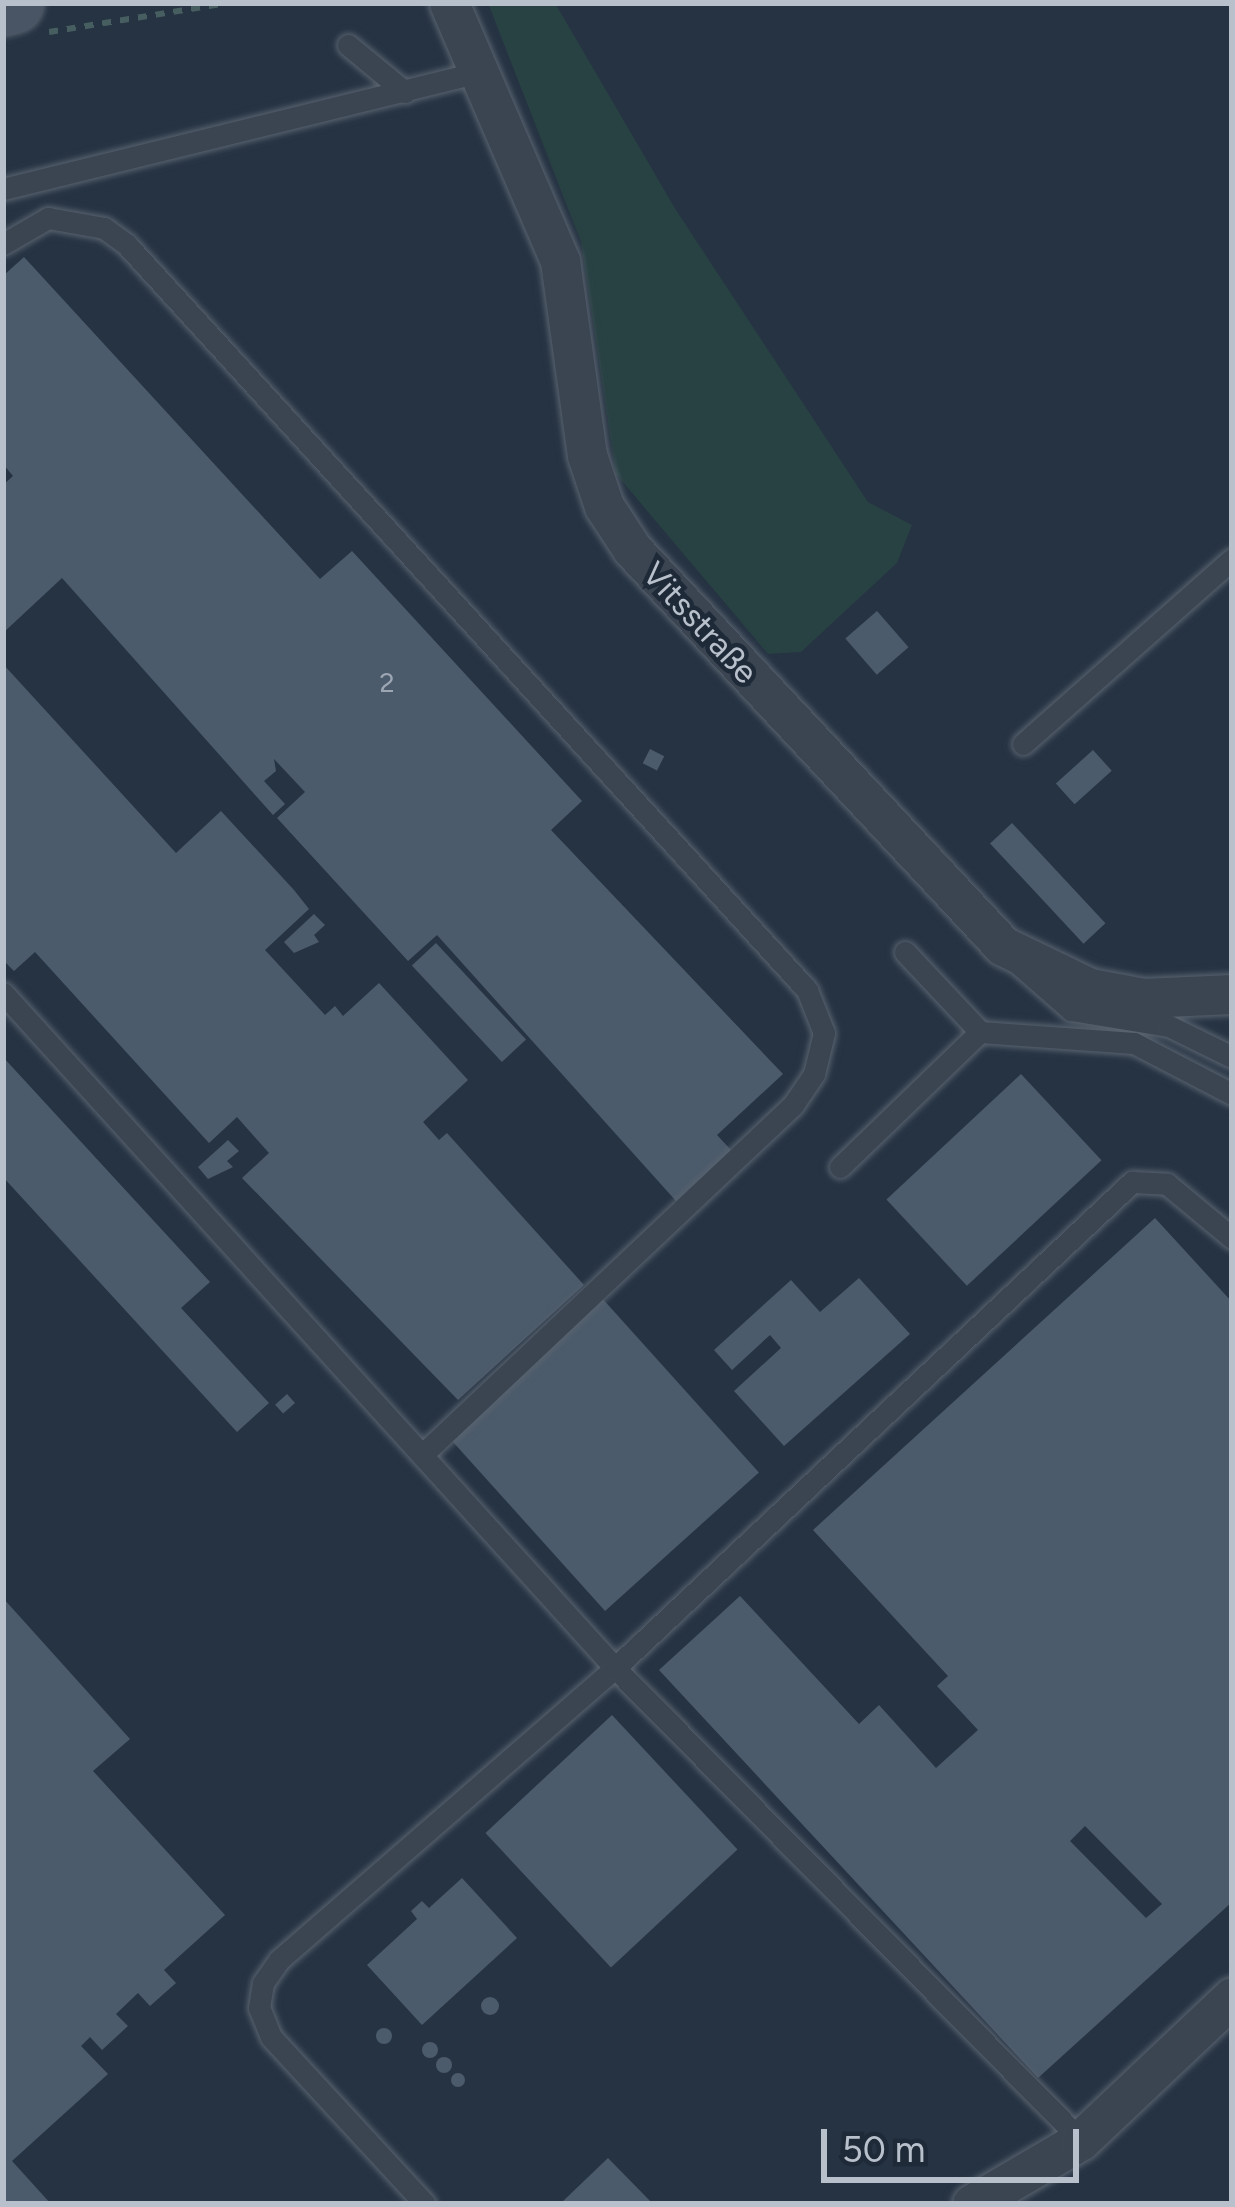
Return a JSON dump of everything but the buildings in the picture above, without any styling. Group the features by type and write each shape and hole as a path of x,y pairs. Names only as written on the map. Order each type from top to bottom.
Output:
{"street":[{"name":"Vitsstraße","path":"448,3 560,261 574,390 604,506 647,566 1003,946 1090,988 1142,998 1232,994"},
{"path":"972,2204 1081,2140 1232,1997"}],"lane":[{"path":"348,45 405,92"},
{"path":"3,189 478,72"},
{"path":"3,244 48,218 104,228 127,245 808,990 824,1033 814,1074 793,1105 422,1455"},
{"path":"1023,744 1232,560"},
{"path":"1003,946 1031,981 1071,1010 1169,1026 1232,1057"},
{"path":"905,952 980,1032 1134,1042 1232,1094"},
{"path":"3,993 615,1668 1081,2140"},
{"path":"840,1167 980,1032"},
{"path":"424,2204 271,2036 259,2008 262,1983 279,1960 615,1668 1132,1182 1167,1184 1232,1238"}],"path":[{"path":"18,14 229,3"}],"green space":[{"path":"488,3 555,3 676,210 868,502 912,525 897,563 801,652 768,654 616,474 581,242"}]}
